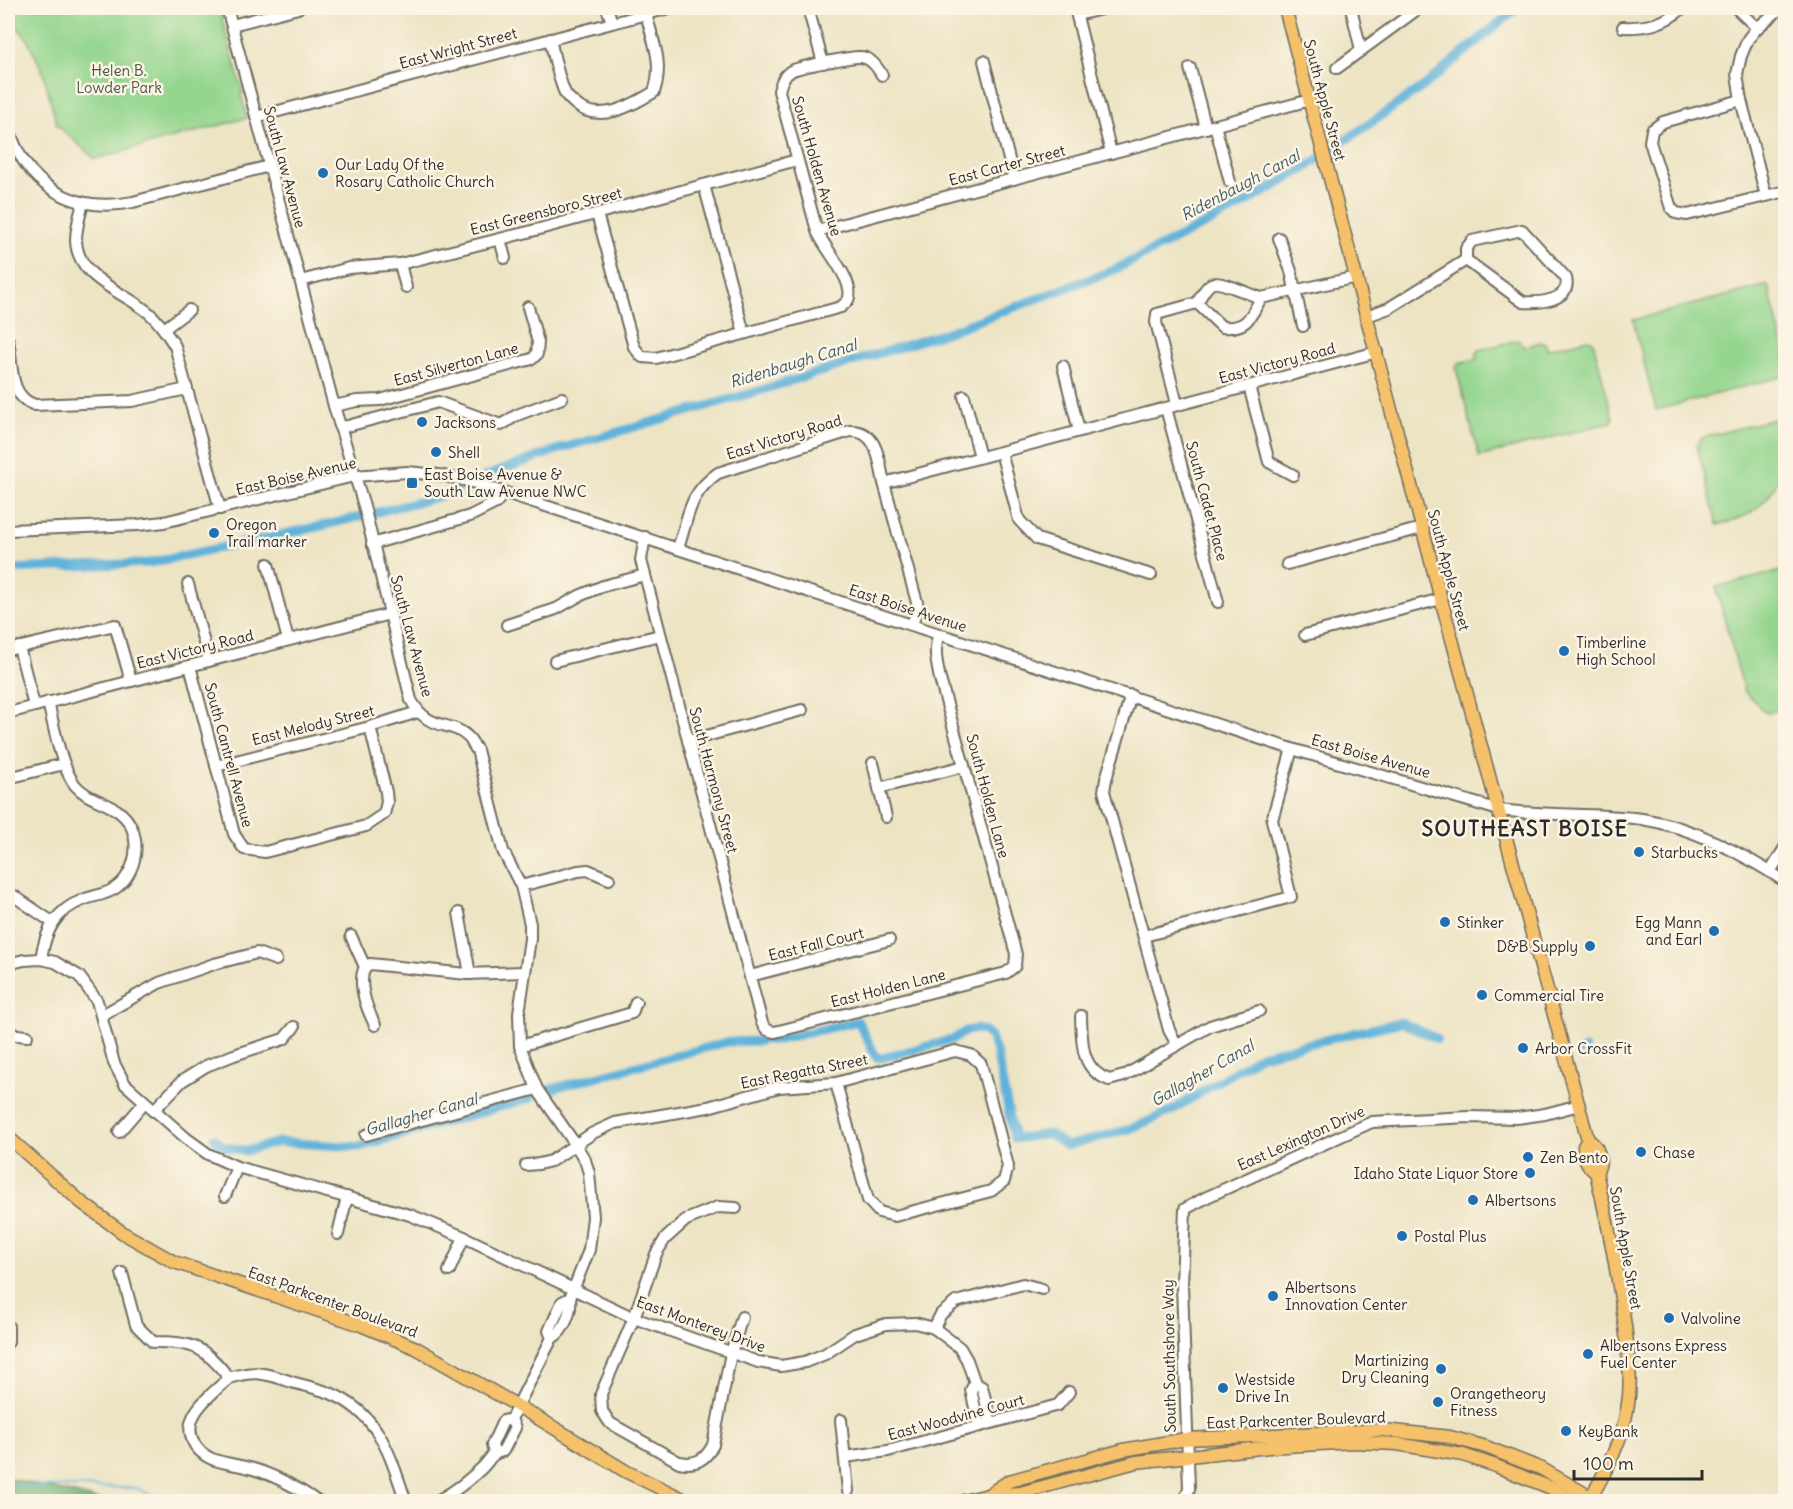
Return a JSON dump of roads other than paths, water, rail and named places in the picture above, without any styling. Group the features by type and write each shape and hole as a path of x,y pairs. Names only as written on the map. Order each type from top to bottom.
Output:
{"main road":[{"name":"South Apple Street","path":"1285,8 1441,599 1588,1140 1595,1144 1600,1158 1600,1166 1596,1172 1622,1301 1629,1387 1628,1405 1619,1439 1593,1500"},
{"name":"East Parkcenter Boulevard","path":"8,1137 81,1202 114,1227 174,1262 361,1325 416,1348 627,1472 689,1502"},
{"name":"East Parkcenter Boulevard","path":"988,1495 1009,1481 1123,1450 1186,1440 1384,1430 1450,1437 1486,1447 1542,1469 1593,1500"},
{"name":"East Parkcenter Boulevard","path":"960,1502 988,1495 1020,1493 1136,1462 1187,1455 1353,1442 1397,1444 1463,1455 1551,1488 1575,1502"}],"street":[{"name":"South Law Avenue","path":"227,8 340,428 364,506 411,700 418,712 432,723 468,737 477,750 503,851 521,886 530,924 530,939 519,1013 520,1046 537,1089 585,1160 589,1173 593,1217 589,1250 572,1293 572,1307 559,1335 552,1338 511,1419 515,1428 503,1451 494,1453 483,1467 466,1481 434,1502"},
{"path":"232,25 298,8"},
{"path":"607,8 612,22"},
{"name":"East Wright Street","path":"256,117 669,8"},
{"path":"808,8 823,63"},
{"path":"1106,8 1076,11 1111,153"},
{"path":"1351,8 1361,51"},
{"path":"1337,68 1419,8"},
{"path":"1623,27 1641,28 1658,24 1683,8"},
{"path":"1736,8 1757,28"},
{"path":"1766,196 1741,100 1737,74 1748,39 1757,28 1781,8"},
{"path":"550,39 565,94 582,110 593,113 620,110 632,106 654,92 659,76 659,61 645,14"},
{"name":"South Holden Avenue","path":"744,333 841,307 848,300 850,292 846,279 820,240 817,231 779,91 782,80 791,71 863,57 873,62 882,75"},
{"path":"984,61 1014,178"},
{"path":"1190,68 1230,182"},
{"name":"East Carter Street","path":"817,231 1310,100"},
{"path":"1741,100 1663,122 1652,130 1650,142 1671,208 1676,213 1687,215 1785,191"},
{"path":"8,125 23,162 39,181 59,195 99,206 116,206 133,202 269,166"},
{"name":"East Greensboro Street","path":"301,281 349,268 400,264 797,160"},
{"path":"597,214 634,347 642,357 656,358 744,333 704,185"},
{"path":"84,203 77,227 76,241 82,263 99,280 151,315 175,346 220,509"},
{"path":"1522,230 1566,278 1568,286 1566,292 1561,296 1532,303 1523,302 1466,260 1466,249 1472,241 1522,230"},
{"path":"1280,238 1291,271 1303,326"},
{"path":"500,239 505,258"},
{"path":"1367,316 1389,308 1466,260"},
{"path":"400,264 406,286"},
{"path":"1261,298 1250,318 1235,328 1222,327 1197,303 1209,285 1214,282 1220,282 1261,298 1357,277"},
{"name":"South Cadet Place","path":"1197,303 1157,314 1156,322 1172,406 1218,602"},
{"name":"East Silverton Lane","path":"334,406 357,401 380,400 532,358 537,354 538,342 528,307"},
{"path":"164,329 189,310"},
{"path":"8,340 17,393 28,403 35,405 132,401 187,388"},
{"name":"East Victory Road","path":"678,548 693,498 704,483 718,473 850,431 865,433 874,443 884,483 1377,352"},
{"path":"1063,366 1079,431"},
{"path":"1249,386 1269,462 1293,475"},
{"path":"964,396 980,457"},
{"path":"340,428 438,402 501,425 517,415 562,398"},
{"path":"1000,452 1019,520 1037,539 1151,575"},
{"name":"East Boise Avenue","path":"8,530 164,522 354,476 407,472 469,480 1292,749 1499,810 1644,820 1701,835 1785,882"},
{"path":"884,483 918,606 912,625"},
{"path":"372,544 470,516 496,503 504,492"},
{"path":"1287,564 1422,528"},
{"name":"South Harmony Street","path":"645,537 641,560 765,1029"},
{"path":"268,564 288,640"},
{"path":"507,625 556,609 603,586 645,575"},
{"path":"189,584 209,661"},
{"path":"1305,635 1441,599"},
{"name":"East Victory Road","path":"8,712 390,614"},
{"path":"8,650 116,625 131,681"},
{"path":"555,662 660,634"},
{"name":"South Holden Lane","path":"939,634 936,642 936,658 1016,954 1015,966"},
{"path":"19,647 34,706"},
{"name":"South Cantrell Avenue","path":"190,666 234,834 244,849 266,852 366,826 384,814 387,802 386,792 370,726"},
{"path":"1131,695 1104,791 1169,1030 1178,1045"},
{"path":"41,959 43,945 52,922 66,909 82,900 103,895 117,886 130,873 136,851 133,832 127,820 118,811 93,799 75,785 64,764 48,702"},
{"path":"688,741 802,710"},
{"name":"East Melody Street","path":"216,766 418,712"},
{"path":"1144,936 1291,897 1272,819 1292,749"},
{"path":"873,763 885,818"},
{"path":"8,778 64,764"},
{"path":"879,788 964,766"},
{"path":"1770,872 1785,846"},
{"path":"521,886 588,870 609,879"},
{"path":"14,897 52,922"},
{"path":"459,914 470,974"},
{"path":"351,936 365,967 362,978 368,1011 375,1024"},
{"name":"East Fall Court","path":"750,976 889,940"},
{"path":"102,1015 159,983 214,964 257,953 276,960"},
{"name":"East Monterey Drive","path":"8,964 41,959 55,962 79,976 94,995 102,1015 112,1057 120,1076 149,1107 208,1154 237,1167 410,1215 464,1237 572,1293 634,1318 758,1362 781,1366 805,1362 825,1354 855,1334 886,1324 915,1323 934,1328 960,1348 968,1360 975,1383 982,1387 991,1423"},
{"path":"365,967 376,963 470,974 524,972"},
{"name":"East Holden Lane","path":"765,1029 776,1032 1006,973 1015,966"},
{"path":"520,1046 632,1013 636,1002"},
{"path":"1082,1016 1082,1042 1088,1062 1092,1071 1109,1080 1124,1076 1210,1026 1259,1011"},
{"path":"119,1132 182,1081 206,1066 234,1054 284,1039 294,1027"},
{"path":"8,1034 27,1036"},
{"name":"East Regatta Street","path":"526,1165 551,1161 604,1127 634,1118 708,1107 779,1087 836,1083 955,1051 971,1055 981,1064 1008,1166 1004,1181 991,1191 895,1216 879,1212 868,1200 836,1083"},
{"path":"366,1136 537,1089"},
{"name":"East Lexington Drive","path":"1185,1209 1372,1122 1469,1117 1517,1118 1545,1114 1579,1105"},
{"path":"225,1196 237,1167"},
{"path":"338,1234 347,1197"},
{"path":"736,1208 718,1207 686,1220 675,1228 656,1254 634,1318 601,1394 602,1411 610,1424 679,1462 691,1464 702,1461 713,1445 731,1353 742,1317"},
{"name":"South Southshore Way","path":"1185,1209 1182,1284 1189,1489 1185,1502"},
{"path":"449,1271 464,1237"},
{"path":"122,1273 136,1325 153,1342 182,1342 198,1348 213,1358 229,1378"},
{"path":"934,1328 941,1314 956,1302 1023,1284 1042,1289"},
{"path":"8,1326 8,1342"},
{"path":"318,1502 280,1479 253,1468 212,1459 204,1455 191,1438 191,1419 198,1407 229,1378 246,1372 263,1372 332,1394 362,1411 375,1427 387,1447 406,1502"},
{"name":"East Monterey Drive","path":"975,1383 970,1390 979,1426"},
{"name":"East Woodvine Court","path":"845,1457 888,1451 1058,1405 1069,1392"},
{"path":"841,1420 848,1491"}],"waterway":[{"name":"Ridenbaugh Canal","path":"8,569 149,563 326,525 442,496 499,471 559,449 762,390 945,333 1114,270 1235,209 1304,169 1424,86 1517,8"},
{"name":"Gallagher Canal","path":"767,1040 777,1040 858,1021 876,1057 881,1058 954,1039 966,1031 976,1029 984,1031 991,1038 996,1051 1015,1139 1049,1134 1066,1146 1130,1129 1171,1111 1261,1055 1401,1022 1437,1039"},
{"name":"Gallagher Canal","path":"551,1089 727,1042 760,1041"},
{"name":"Gallagher Canal","path":"1581,1051 1585,1049"},
{"name":"Gallagher Canal","path":"214,1138 223,1146 246,1151 278,1142 359,1147 531,1098"},
{"path":"8,1486 136,1488 167,1502"}],"place":[{"name":"Our Lady Of the Rosary Catholic Church","path":"323,173"},
{"name":"Jacksons","path":"422,422"},
{"name":"Shell","path":"436,452"},
{"name":"East Boise Avenue & South Law Avenue NWC","path":"412,483"},
{"name":"Oregon Trail marker","path":"214,533"},
{"name":"Timberline High School","path":"1564,651"},
{"name":"Starbucks","path":"1639,852"},
{"name":"Stinker","path":"1445,922"},
{"name":"Egg Mann and Earl","path":"1714,931"},
{"name":"D&B Supply","path":"1590,946"},
{"name":"Commercial Tire","path":"1482,995"},
{"name":"Arbor CrossFit","path":"1523,1048"},
{"name":"Chase","path":"1641,1152"},
{"name":"Zen Bento","path":"1528,1157"},
{"name":"Idaho State Liquor Store","path":"1530,1173"},
{"name":"Albertsons","path":"1473,1200"},
{"name":"Postal Plus","path":"1402,1236"},
{"name":"Albertsons Innovation Center","path":"1273,1296"},
{"name":"Valvoline","path":"1669,1318"},
{"name":"Albertsons Express Fuel Center","path":"1588,1354"},
{"name":"Martinizing Dry Cleaning","path":"1441,1369"},
{"name":"Westside Drive In","path":"1223,1388"},
{"name":"Orangetheory Fitness","path":"1438,1402"},
{"name":"KeyBank","path":"1566,1431"}],"district":[{"name":"SOUTHEAST BOISE","path":"1525,828"}],"park label":[{"name":"Helen B. Lowder Park","path":"119,78"}]}
